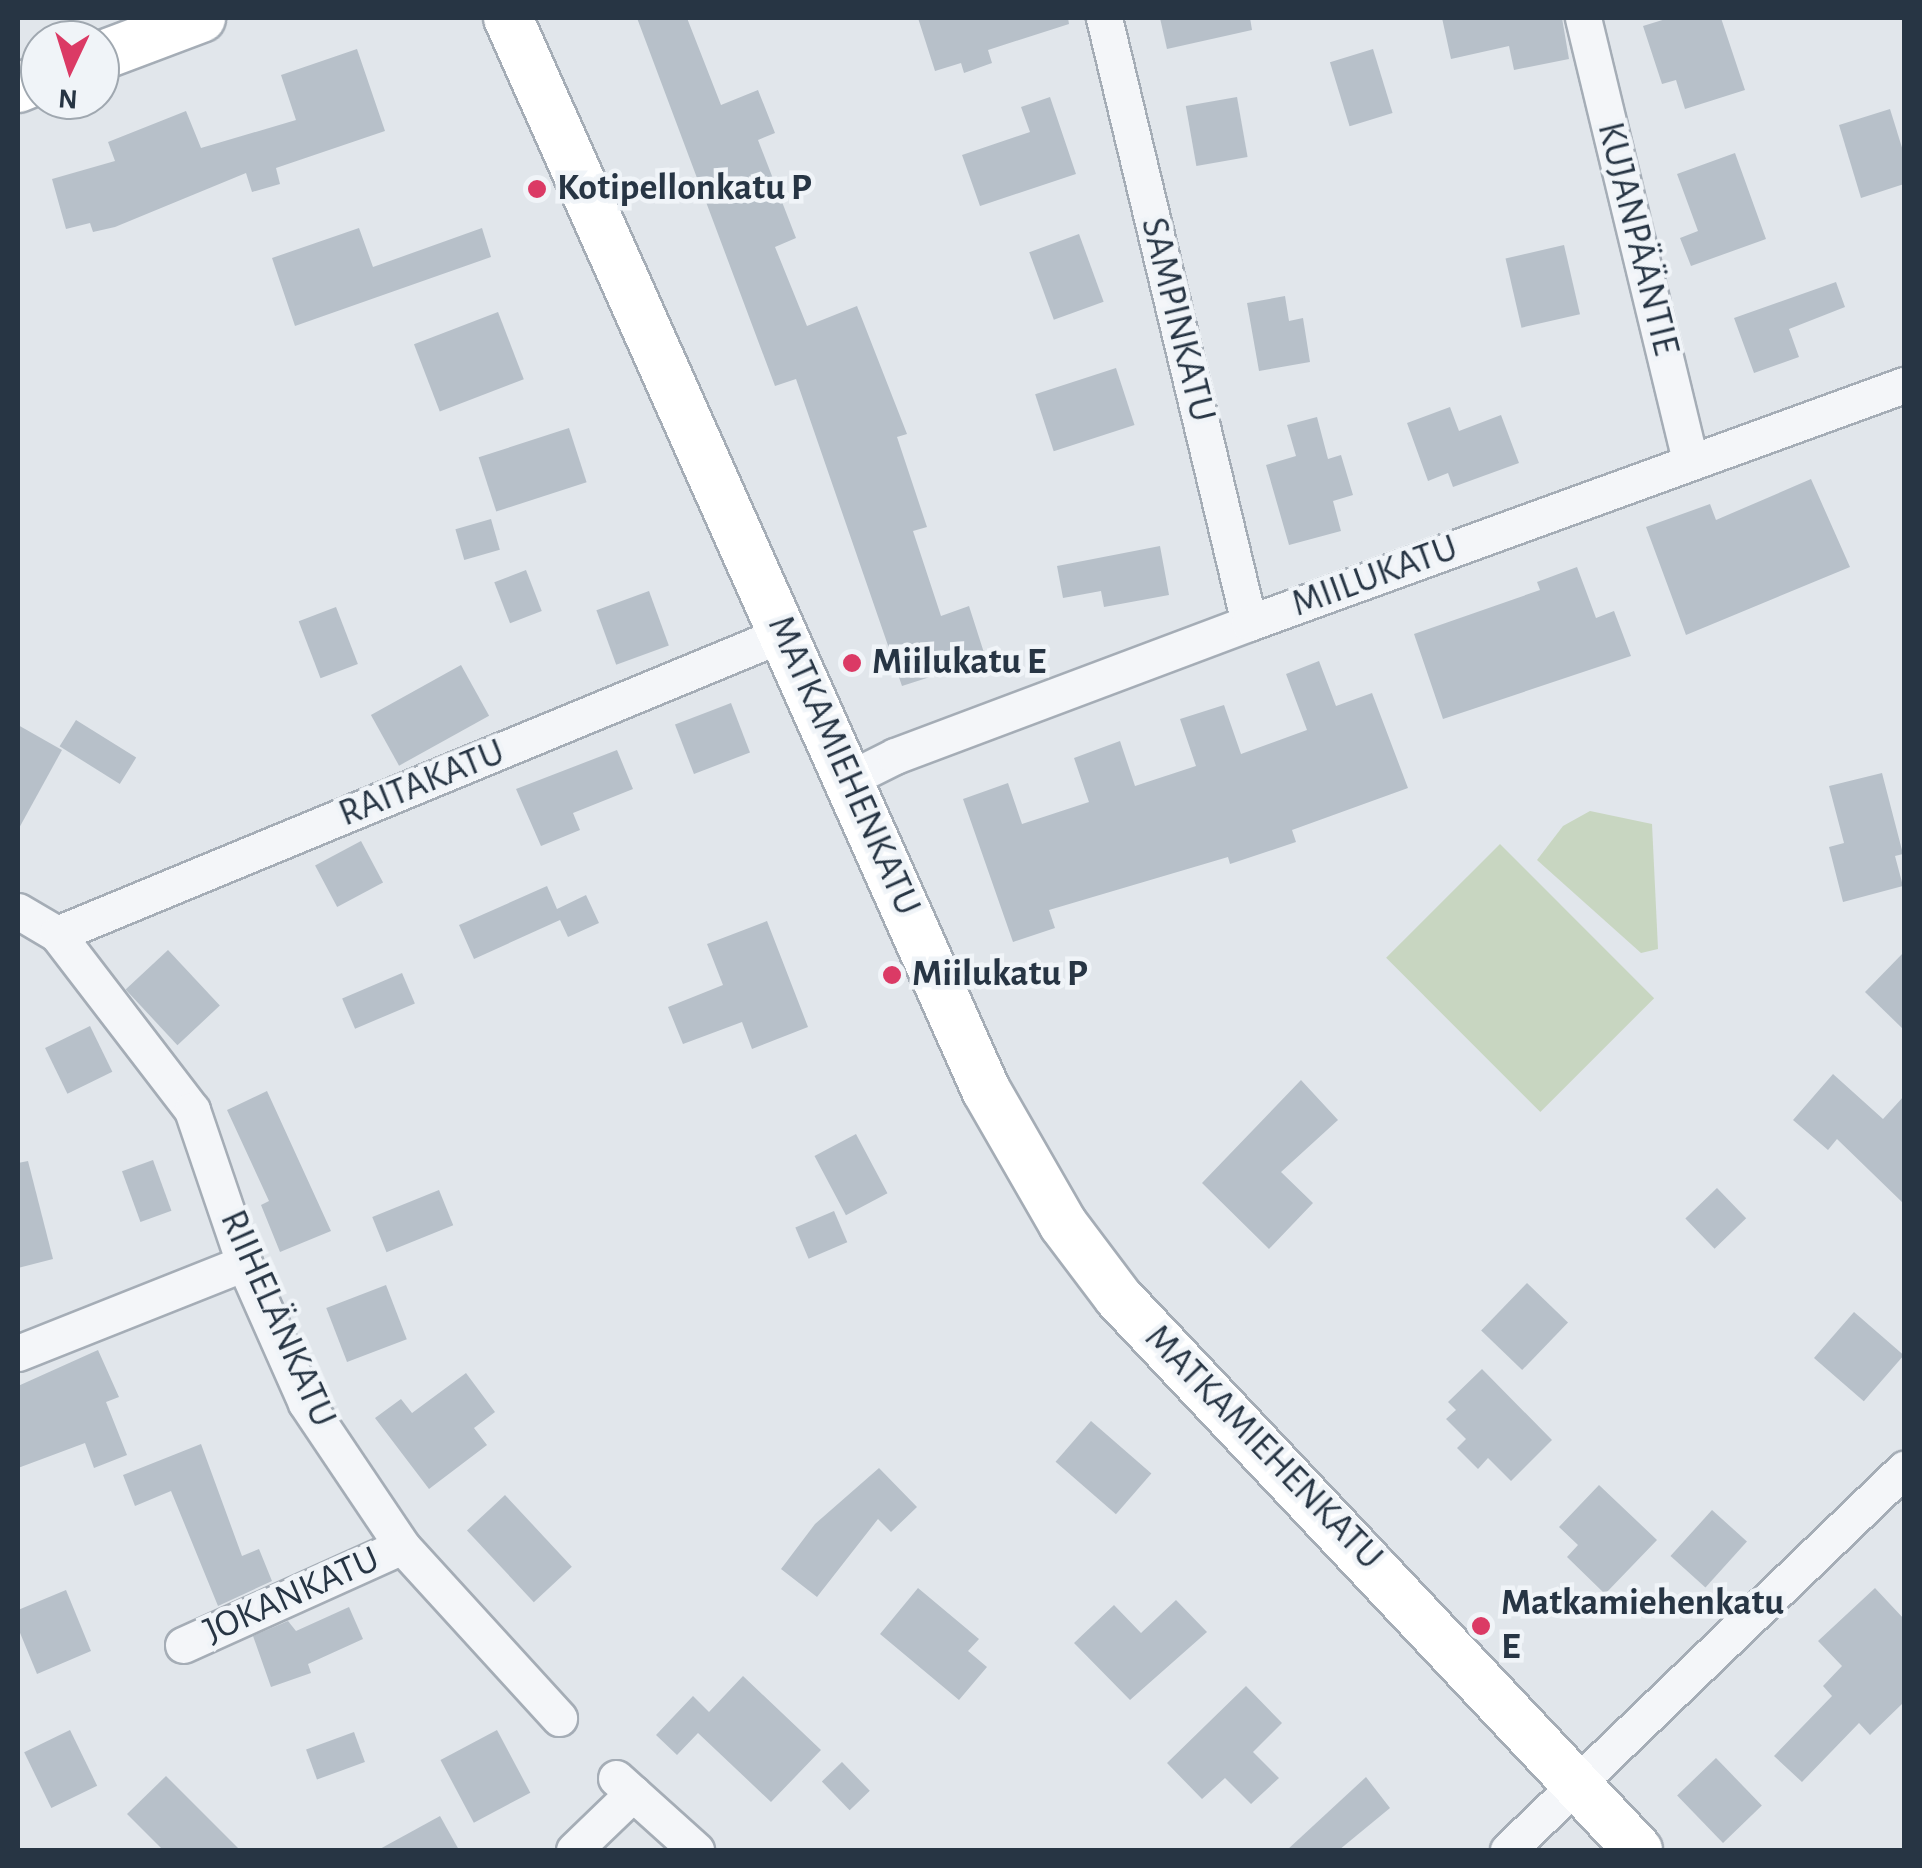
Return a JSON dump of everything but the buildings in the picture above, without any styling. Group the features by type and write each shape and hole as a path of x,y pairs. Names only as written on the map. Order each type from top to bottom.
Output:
{"street":[{"path":"120,48 201,18"},
{"name":"MATKAMIEHENKATU","path":"508,18 986,1090 1062,1224 1118,1297 1638,1850"},
{"name":"SAMPINKATU","path":"1104,18 1250,623"},
{"name":"KUJANPÄÄNTIE","path":"1584,18 1690,461"},
{"name":"MIILUKATU","path":"849,779 895,756 1250,623 1904,385"},
{"name":"RAITAKATU","path":"57,934 785,633"},
{"name":"RIIHELÄNKATU","path":"18,911 57,934 192,1110 244,1262 306,1404 402,1546 558,1718"},
{"path":"18,1353 244,1262"},
{"path":"1508,1850 1904,1470"},
{"name":"JOKANKATU","path":"183,1645 402,1546"},
{"path":"574,1850 624,1786 696,1850"}],"green space":[{"path":"1590,811 1652,824 1658,949 1641,953 1537,860 1563,826"},
{"path":"1500,844 1654,998 1540,1112 1386,958"}],"place":[{"name":"Kotipellonkatu P","path":"537,189"},
{"name":"Miilukatu E","path":"852,663"},
{"name":"Miilukatu P","path":"892,975"},
{"name":"Matkamiehenkatu E","path":"1481,1626"}]}
